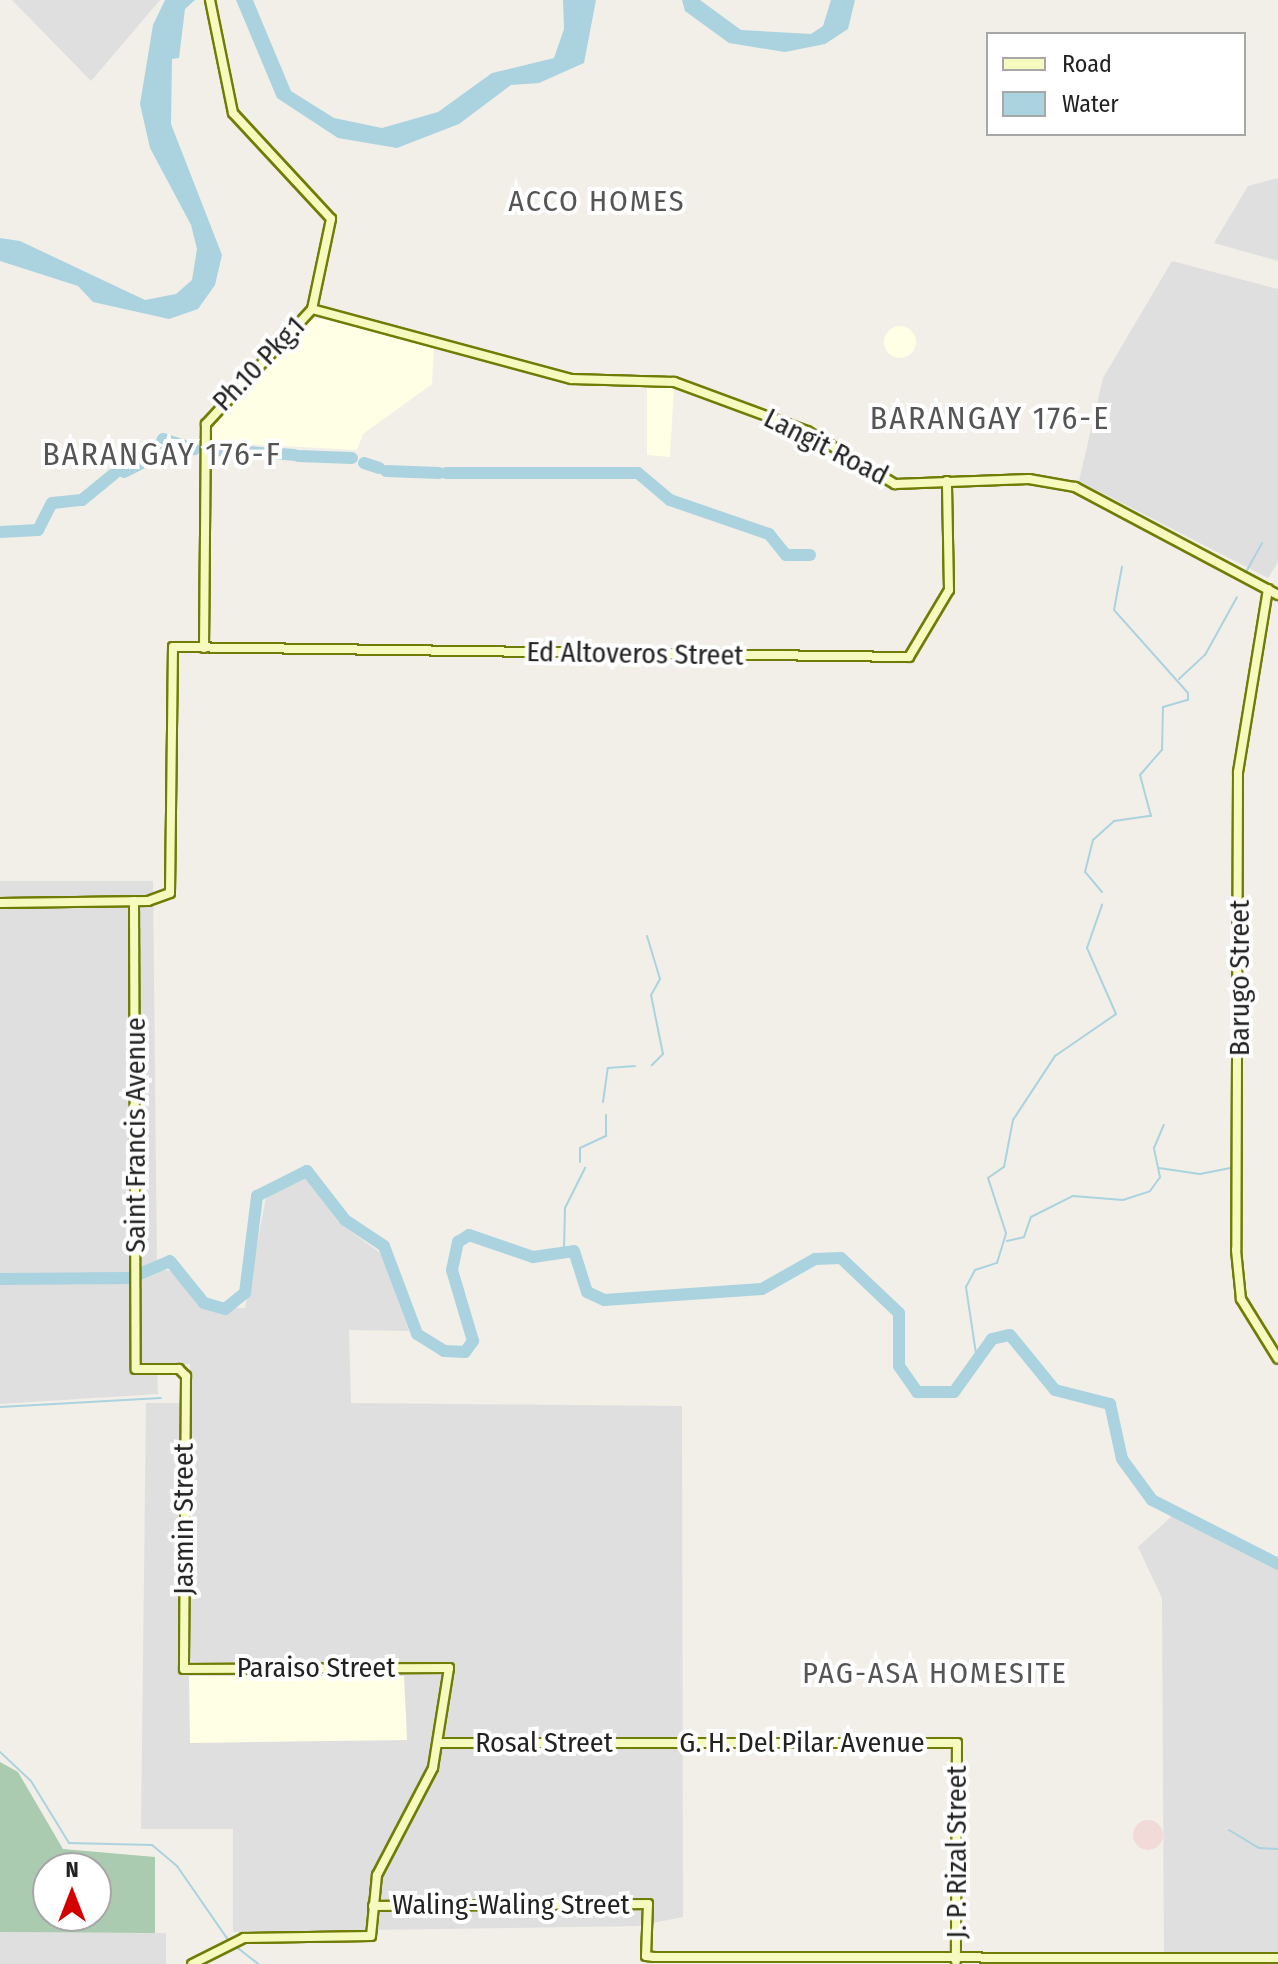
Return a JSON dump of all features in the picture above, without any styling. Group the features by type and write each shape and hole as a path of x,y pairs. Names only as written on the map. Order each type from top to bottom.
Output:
{"street":[{"path":"210,0 233,113 331,219 312,309"},
{"name":"Ph.10 Pkg.1","path":"204,648 207,420 312,309"},
{"name":"Langit Road","path":"312,309 572,379 674,382 807,431 885,481 1029,479 1075,487 1278,595"},
{"name":"Ed Altoveros Street","path":"134,901 166,897 173,886 173,647 909,657 949,590 947,481"},
{"name":"Barugo Street","path":"1268,589 1238,772 1238,1291 1277,1356"},
{"path":"0,903 134,901"},
{"name":"Saint Francis Avenue","path":"134,901 136,1369 183,1371"},
{"name":"Jasmin Street","path":"183,1371 184,1669"},
{"name":"Paraiso Street","path":"184,1669 449,1668 440,1743"},
{"path":"192,1964 244,1938 368,1938 377,1875 423,1799 440,1743"},
{"name":"Rosal Street","path":"440,1743 648,1744"},
{"name":"G. H. Del Pilar Avenue","path":"648,1744 957,1743"},
{"name":"J. P. Rizal Street","path":"956,1961 957,1743"},
{"name":"Waling-Waling Street","path":"373,1906 648,1904 646,1956 672,1960"},
{"path":"672,1960 1278,1958"}],"shaded area":[{"path":"12,0 160,0 91,81"},
{"path":"1278,178 1278,261 1214,243 1248,186"},
{"path":"1172,261 1278,289 1278,562 1268,578 1079,481 1103,378"},
{"path":"323,319 434,346 432,384 363,434 357,450 209,442 213,415 301,321"},
{"path":"900,326 912,330 916,342 912,354 900,358 888,354 884,342 888,330"},
{"path":"647,387 674,387 670,457 647,455"},
{"path":"0,881 153,881 157,1268 174,1272 202,1307 245,1308 267,1192 305,1177 339,1223 383,1255 409,1331 349,1330 351,1403 682,1406 683,1917 637,1926 233,1932 233,1829 141,1829 146,1403 189,1403 190,1364 157,1364 158,1394 0,1404"},
{"path":"1173,1515 1278,1563 1278,1964 1164,1957 1162,1598 1138,1547"},
{"path":"189,1676 404,1676 407,1740 190,1743"},
{"path":"0,1762 18,1772 63,1849 98,1852 32,1852 32,1932 112,1932 112,1853 155,1857 155,1933 0,1932"},
{"path":"1148,1820 1159,1824 1163,1835 1159,1846 1148,1850 1137,1846 1133,1835 1137,1824"},
{"path":"0,1932 166,1933 166,1964 0,1964"}],"water":[{"path":"165,0 195,0 185,9 179,58 172,59 171,124 222,255 215,285 198,309 169,319 93,302 78,286 0,261 0,238 20,241 145,300 176,294 192,280 197,249 191,225 150,148 140,104 153,25"},
{"path":"236,0 253,0 291,91 334,118 382,128 438,112 492,73 554,58 564,29 563,0 596,0 584,63 539,83 511,85 459,124 397,148 338,138 277,98"},
{"path":"682,0 700,0 741,30 811,34 823,26 831,0 855,0 848,29 825,44 785,52 729,43 685,11"}],"waterway":[{"path":"124,472 154,457 163,439 194,449"},
{"path":"212,450 232,450"},
{"path":"238,451 263,453"},
{"path":"267,453 294,455"},
{"path":"298,456 352,458"},
{"path":"364,463 379,468"},
{"path":"386,471 439,473"},
{"path":"0,532 38,530 52,503 82,500 115,473"},
{"path":"446,473 638,473 670,500 769,534 786,555 810,555"},
{"path":"1246,572 1262,543"},
{"path":"1102,892 1085,872 1093,840 1114,821 1151,816 1140,775 1162,750 1163,707 1188,700 1188,693 1114,610 1122,567"},
{"path":"1179,679 1205,655 1237,597"},
{"path":"977,1360 966,1287 975,1270 997,1263 1006,1233 988,1178 1004,1167 1013,1120 1055,1056 1116,1014 1087,948 1102,905"},
{"path":"647,936 660,979 651,995 663,1054 652,1065"},
{"path":"603,1102 608,1068 635,1066"},
{"path":"580,1162 580,1148 606,1136 606,1115"},
{"path":"1007,1241 1024,1237 1031,1217 1073,1196 1123,1200 1150,1191 1160,1177 1154,1148 1164,1125"},
{"path":"564,1249 565,1208 585,1168"},
{"path":"1159,1168 1200,1174 1230,1168"},
{"path":"0,1279 130,1278 170,1261 204,1303 225,1309 245,1293 257,1196 307,1171 345,1220 384,1246 417,1334 444,1351 465,1352 473,1341 452,1270 458,1242 469,1235 533,1257 574,1251 587,1292 604,1300 762,1289 815,1259 841,1258 899,1313 899,1366 917,1392 954,1392 992,1339 1010,1335 1055,1390 1110,1404 1122,1459 1152,1500 1278,1564"},
{"path":"0,1407 161,1398"},
{"path":"0,1752 31,1781 69,1843 152,1845 177,1866 229,1941"},
{"path":"1229,1830 1259,1848 1278,1849"},
{"path":"234,1945 258,1964"}],"district":[{"name":"ACCO HOMES","path":"597,201"},
{"name":"BARANGAY 176-E","path":"990,418"},
{"name":"BARANGAY 176-F","path":"162,454"},
{"name":"PAG-ASA HOMESITE","path":"935,1673"}]}
